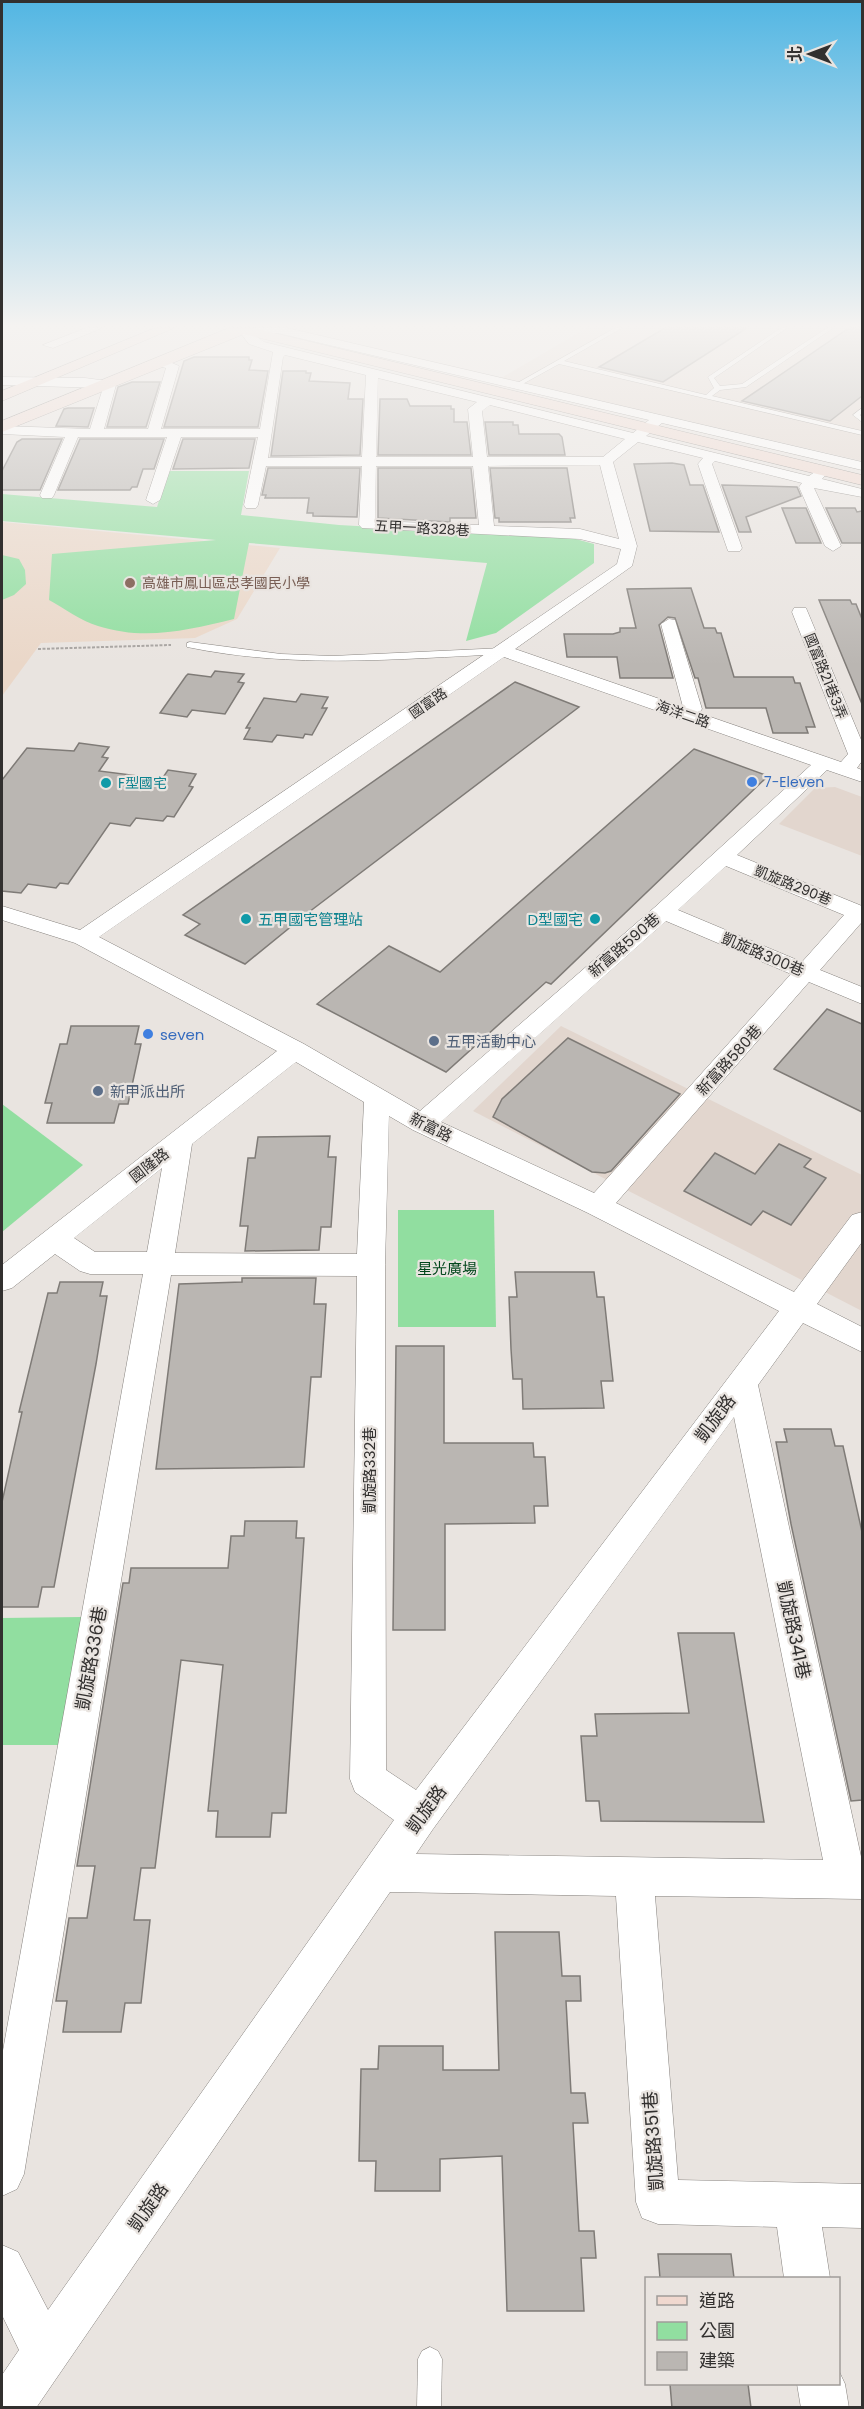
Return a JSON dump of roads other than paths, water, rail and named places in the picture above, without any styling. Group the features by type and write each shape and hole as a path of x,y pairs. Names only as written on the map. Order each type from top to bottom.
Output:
{"street":[{"path":"47,495 70,440"},
{"path":"153,500 173,440"},
{"path":"251,505 264,440"},
{"name":"五甲一路328巷","path":"370,440 367,525 580,534 629,546"},
{"path":"477,440 487,531"},
{"path":"260,462 606,461 632,440"},
{"path":"664,440 712,456 823,470 862,466"},
{"path":"677,440 862,480"},
{"path":"730,440 823,470 862,493"},
{"path":"712,456 705,464 734,548"},
{"name":"國富路","path":"83,938 619,570 629,546 606,461"},
{"path":"823,470 806,487 833,546"},
{"name":"國富路21巷3弄","path":"800,612 858,754 844,770"},
{"path":"669,624 693,709 685,715"},
{"name":"海洋二路","path":"504,651 844,770"},
{"name":"新富路590巷","path":"422,1124 663,912 723,856 844,770"},
{"name":"凱旋路290巷","path":"723,856 861,913"},
{"name":"凱旋路300巷","path":"663,912 862,996"},
{"name":"新富路","path":"2,913 83,938 295,1050 422,1124 598,1206 862,1340"},
{"name":"新富路580巷","path":"598,1206 861,913"},
{"name":"國隆路","path":"2,1280 295,1050"},
{"name":"凱旋路332巷","path":"377,1096 370,1265 368,1779 420,1816"},
{"name":"凱旋路336巷","path":"2,2174 180,1141"},
{"name":"凱旋路","path":"7,2408 420,1816 862,1222"},
{"path":"54,1239 90,1263 370,1265"},
{"name":"凱旋路341巷","path":"742,1381 854,1880"},
{"path":"381,1873 854,1880"},
{"name":"凱旋路351巷","path":"634,1877 658,2202 862,2206"},
{"path":"796,2205 807,2277"},
{"path":"2,2268 45,2353"},
{"path":"821,2385 825,2408"}],"lane":[{"path":"190,645 281,657 332,660 504,651"},
{"path":"429,2408 430,2359"}],"place":[{"name":"高雄市鳳山區忠孝國民小學","path":"130,583"},
{"name":"7-Eleven","path":"752,782"},
{"name":"F型國宅","path":"106,783"},
{"name":"五甲國宅管理站","path":"246,919"},
{"name":"D型國宅","path":"595,919"},
{"name":"seven","path":"148,1034"},
{"name":"五甲活動中心","path":"434,1041"},
{"name":"新甲派出所","path":"98,1091"}],"park label":[{"name":"星光廣場","path":"447,1268"}]}
